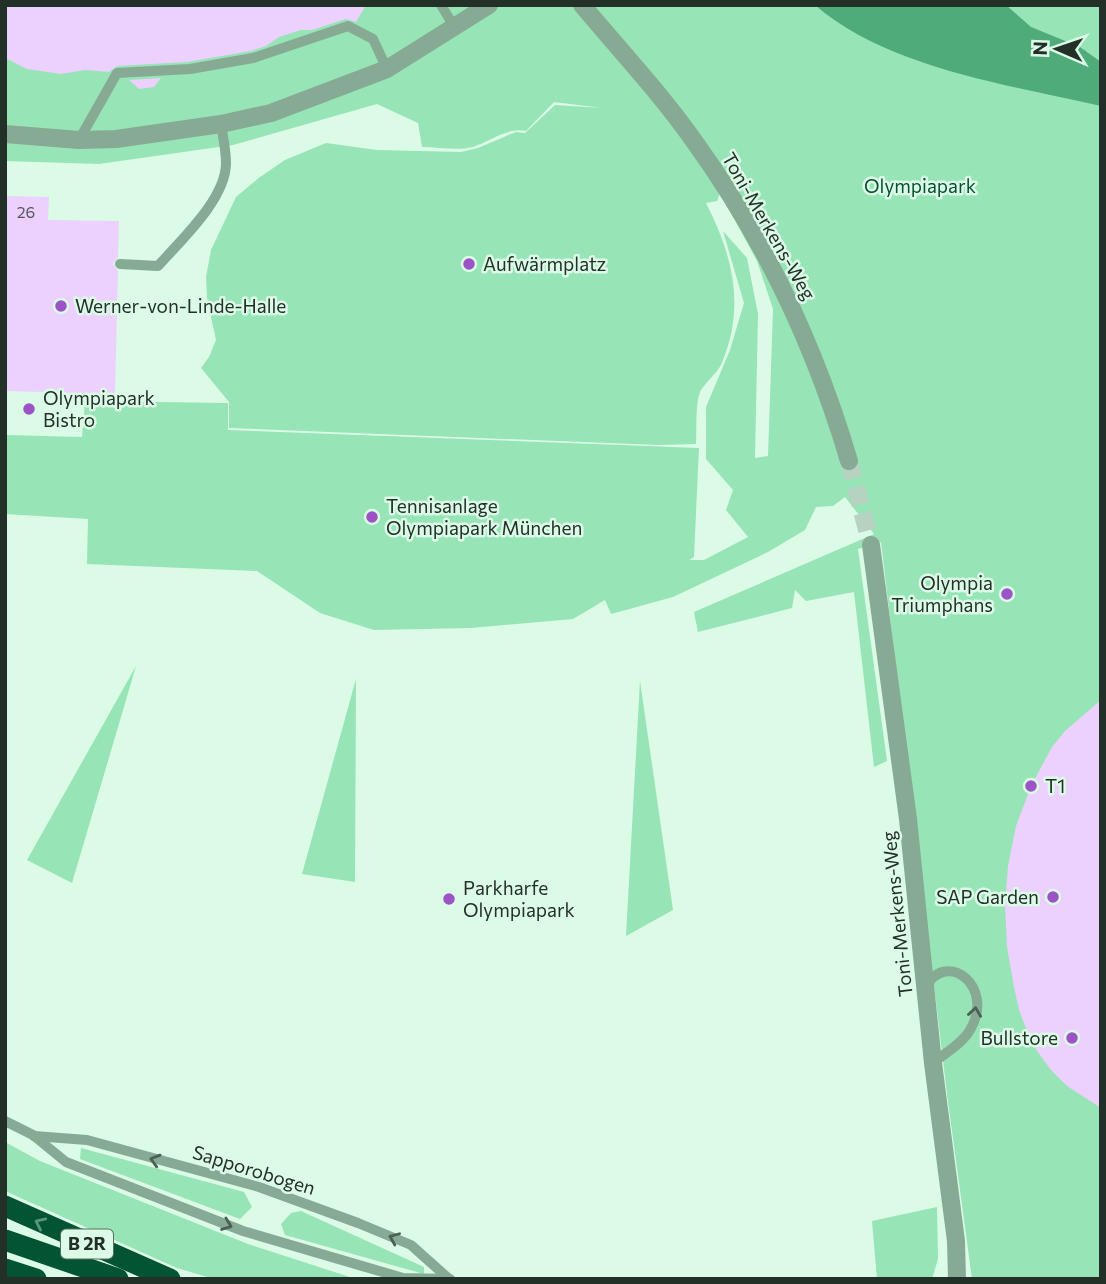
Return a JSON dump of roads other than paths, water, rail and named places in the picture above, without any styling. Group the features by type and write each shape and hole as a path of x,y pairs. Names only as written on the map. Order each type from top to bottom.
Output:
{"highway":[{"name":"B 2R","path":"5,1206 170,1279"},
{"path":"5,1240 118,1279"},
{"path":"5,1269 36,1279"}],"street":[{"path":"5,134 79,140 116,139 221,124 271,113 387,69 489,5"},
{"name":"Toni-Merkens-Weg","path":"582,5 693,139 735,201 801,325 823,379 849,461"},
{"name":"Toni-Merkens-Weg","path":"871,545 908,819 933,1063 948,1159 957,1241 957,1279"}],"lane":[{"path":"441,5 455,28"},
{"path":"79,140 117,73 190,69 253,58 348,26 373,39 387,69"},
{"path":"120,264 158,266 212,202 222,183 226,164 221,124"},
{"path":"926,987 935,976 954,972 966,978 975,990 976,1010 970,1032 933,1063"},
{"name":"Sapporobogen","path":"5,1121 33,1135 66,1162 243,1231 403,1278 449,1278"},
{"name":"Sapporobogen","path":"33,1135 87,1140 190,1170 259,1186 411,1245 449,1278"}],"tunnel":[{"path":"849,461 871,545"}],"place":[{"name":"Aufwärmplatz","path":"469,264"},
{"name":"Werner-von-Linde-Halle","path":"61,306"},
{"name":"Olympiapark Bistro","path":"29,409"},
{"name":"Tennisanlage Olympiapark München","path":"372,517"},
{"name":"Olympia Triumphans","path":"1007,594"},
{"name":"T1","path":"1031,786"},
{"name":"SAP Garden","path":"1053,897"},
{"name":"Parkharfe Olympiapark","path":"449,899"},
{"name":"Bullstore","path":"1072,1038"}],"park label":[{"name":"Olympiapark","path":"920,186"}]}
